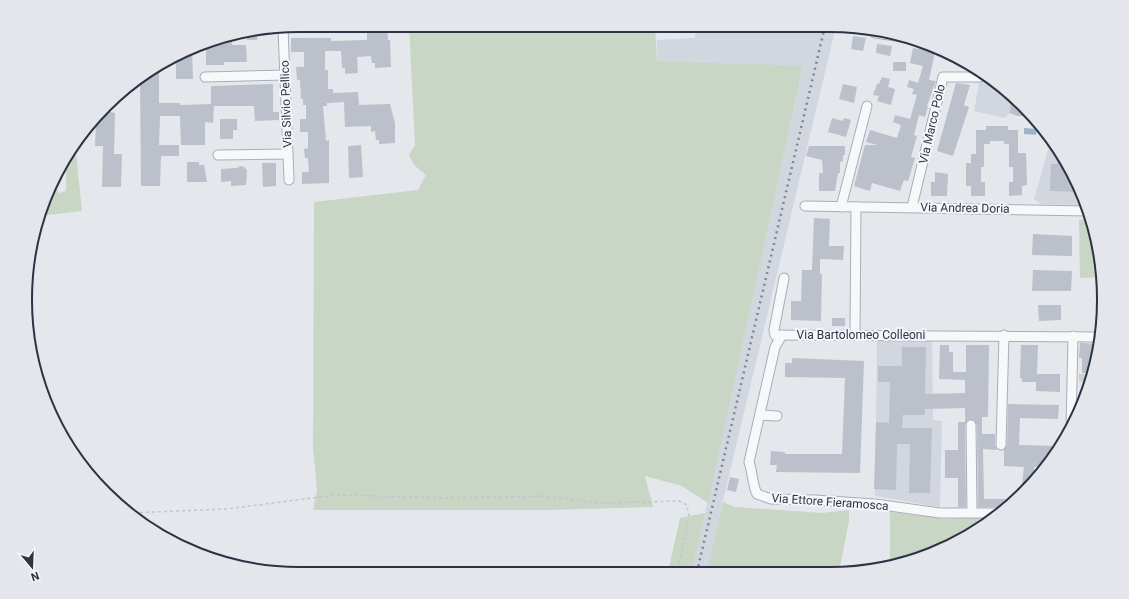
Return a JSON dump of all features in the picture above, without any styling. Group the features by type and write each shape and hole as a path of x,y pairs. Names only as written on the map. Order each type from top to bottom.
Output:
{"street":[{"name":"Via Silvio Pellico","path":"283,33 289,180"},
{"path":"205,77 285,75"},
{"name":"Via Marco Polo","path":"912,208 943,77 978,77"},
{"path":"841,207 867,106"},
{"path":"218,155 288,154"},
{"name":"Via Andrea Doria","path":"805,206 1082,211"},
{"path":"854,335 856,207"},
{"name":"Via Bartolomeo Colleoni","path":"784,278 774,330 775,335 1004,335 1095,337"},
{"name":"Via Ettore Fieramosca","path":"782,335 775,347 749,462 753,474 753,486 757,494 771,499 875,504 940,513 991,513"},
{"path":"1001,445 1004,335"},
{"path":"1071,413 1073,336"},
{"path":"760,415 777,416"},
{"path":"971,425 972,513"}],"path":[{"path":"138,513 227,509 335,494 446,498 541,496 601,503 680,501 687,506 689,516 678,567"}],"shaded area":[{"path":"695,32 835,32 707,567 693,567 803,67 657,61 657,40 695,38"},
{"path":"980,78 1006,98 1025,116 1017,116 1010,113 1005,118 974,111"},
{"path":"1049,147 1069,181 1080,205 1041,204 1034,199"},
{"path":"877,340 932,340 933,420 942,421 940,507 875,496"}],"green space":[{"path":"409,32 655,32 657,61 803,66 708,503 682,486 645,476 653,507 550,510 313,510 317,490 313,447 314,202 418,190 426,175 414,165 409,155 415,145"},
{"path":"76,153 82,211 46,215 56,188 59,193 66,191 66,170"},
{"path":"1085,219 1088,230 1095,265 1096,277 1080,278 1079,220"},
{"path":"1079,374 1086,374 1084,381 1079,381"},
{"path":"723,502 735,507 822,513 849,510 849,521 840,566 707,567"},
{"path":"890,512 946,519 986,516 963,531 932,547 890,560"},
{"path":"705,513 693,567 669,567 680,518"}],"water":[{"path":"1024,128 1036,129 1037,130 1036,135 1024,134"}],"building":[{"path":"367,32 387,32 388,40 390,40 391,67 375,68 375,63 372,63 371,56 357,57 358,73 345,74 345,68 342,68 341,51 325,51 325,70 328,70 328,89 333,89 333,93 358,92 359,105 390,104 395,123 395,143 379,144 379,140 376,140 375,131 371,132 371,126 345,127 344,102 327,103 327,106 323,106 326,141 329,140 329,183 302,184 302,172 309,172 308,158 305,158 304,149 308,148 308,132 300,132 300,119 306,119 306,105 303,105 303,99 301,99 300,80 297,80 296,67 304,67 304,52 291,52 291,38 331,38 331,41 367,40"},
{"path":"258,35 257,40 247,40 247,37"},
{"path":"853,36 866,38 863,51 851,49"},
{"path":"232,41 232,45 246,45 247,62 224,62 224,65 206,65 206,49"},
{"path":"877,44 892,46 890,56 876,53"},
{"path":"913,48 935,53 929,80 936,81 927,106 925,117 919,115 914,135 917,136 911,157 915,158 908,181 904,180 900,191 872,183 870,191 854,186 865,145 877,145 866,142 870,130 897,138 901,125 893,122 895,115 910,119 917,95 912,94 914,89 907,87 909,80 918,83 923,66 910,63"},
{"path":"192,54 193,79 176,79 176,63"},
{"path":"893,62 906,62 906,71 893,71"},
{"path":"159,72 159,103 180,103 180,105 211,104 211,86 273,84 273,112 279,112 279,120 255,121 254,106 214,106 213,123 205,122 205,145 181,145 180,116 160,116 159,145 179,145 179,156 161,156 160,186 141,186 140,85"},
{"path":"882,77 890,79 888,87 895,89 891,105 877,101 879,96 873,95 877,84 879,84"},
{"path":"956,83 970,85 964,105 969,107 953,156 937,151"},
{"path":"843,84 857,87 854,103 839,99"},
{"path":"1011,102 1025,116 1017,116 1010,113"},
{"path":"110,110 110,112 115,113 114,154 122,154 121,187 102,187 103,146 95,146 96,126"},
{"path":"832,118 843,121 844,118 851,120 846,137 828,132"},
{"path":"220,119 237,119 237,130 233,130 233,139 220,139"},
{"path":"986,126 1008,126 1008,130 1018,130 1018,153 1026,153 1027,185 1022,186 1022,195 1009,196 1009,182 1013,182 1013,167 1009,167 1009,144 1004,144 1004,141 990,141 990,144 984,144 984,167 981,167 981,182 985,182 985,196 971,196 971,186 966,186 966,163 971,163 971,154 976,154 976,130 986,130"},
{"path":"361,145 363,177 349,178 348,146"},
{"path":"809,146 845,146 845,155 843,155 843,161 840,162 840,173 838,173 835,191 819,191 819,173 823,173 822,160 806,156"},
{"path":"1057,159 1074,192 1050,191 1051,164 1057,164"},
{"path":"187,162 199,162 199,165 204,165 207,182 187,182"},
{"path":"262,163 276,163 276,186 263,187"},
{"path":"240,166 247,170 246,185 231,186 231,181 221,182 221,169 237,168"},
{"path":"935,172 948,174 947,196 931,196 931,182 935,182"},
{"path":"814,218 830,219 829,246 844,246 843,260 820,259 820,274 822,274 821,321 791,320 791,301 801,301 802,270 812,270"},
{"path":"1033,234 1072,236 1072,256 1032,255"},
{"path":"1033,270 1072,271 1071,291 1032,291"},
{"path":"1038,305 1061,305 1061,320 1039,321"},
{"path":"832,318 845,318 845,326 832,326"},
{"path":"1080,343 1093,344 1087,373 1082,373 1082,358 1079,358"},
{"path":"940,345 949,345 949,352 953,352 953,372 966,372 966,345 989,345 988,417 982,417 982,434 995,434 995,445 997,450 983,449 984,499 1008,499 998,507 978,507 977,425 974,420 968,420 965,425 966,507 958,507 958,478 945,478 945,450 958,450 958,422 965,422 965,408 925,409 925,415 903,415 902,428 932,428 930,493 909,493 910,444 897,444 896,490 874,489 876,422 889,423 890,382 878,382 878,366 902,366 902,347 926,347 925,394 965,393 965,380 939,379"},
{"path":"1021,345 1038,345 1037,374 1060,374 1060,392 1036,391 1036,382 1022,382 1022,378 1020,378"},
{"path":"792,358 864,361 860,473 776,472 777,465 770,465 771,451 785,452 785,454 842,454 845,378 785,377 785,363 792,363"},
{"path":"1008,404 1059,405 1058,419 1020,418 1019,445 1053,446 1038,467 1034,467 1034,472 1022,486 1024,467 1004,466 1004,450 1007,445"},
{"path":"730,477 739,479 736,492 727,490"}],"railway":[{"path":"698,567 824,32"}]}
